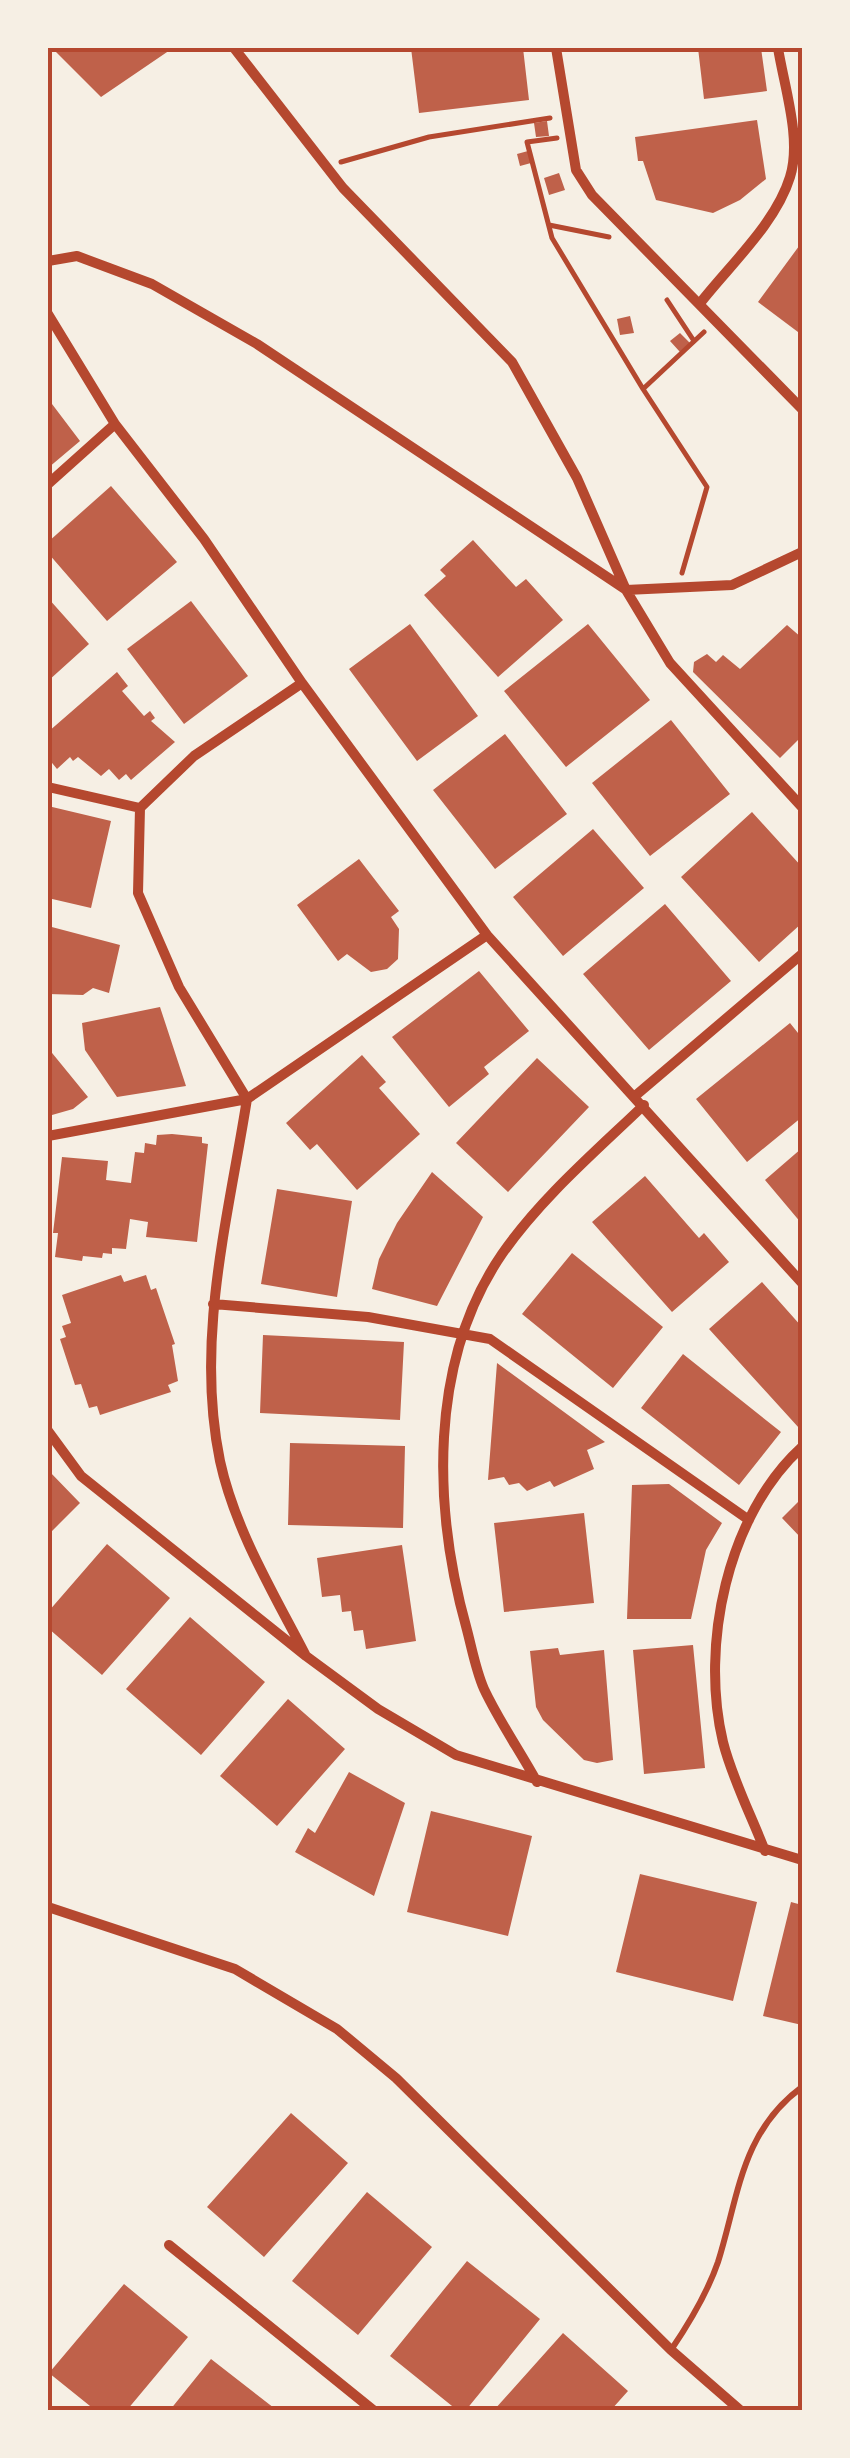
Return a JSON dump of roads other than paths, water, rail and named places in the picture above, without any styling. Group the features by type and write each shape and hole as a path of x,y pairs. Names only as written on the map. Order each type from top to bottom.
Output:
{"street":[{"path":"234,48 326,166 512,362 577,478 626,590 670,664 802,807"},
{"path":"556,48 576,170 592,195 701,302 802,410"},
{"path":"701,302 772,212 790,176 792,136 778,48"},
{"path":"48,261 76,256 152,284 257,344 626,590 732,585 802,552"},
{"path":"48,314 115,424 204,539 302,683 487,936 802,1283"},
{"path":"48,484 115,424"},
{"path":"302,683 194,756 140,808 138,893 179,987 246,1100 212,1304 210,1389 221,1464 251,1551 306,1656"},
{"path":"48,787 140,808"},
{"path":"48,1136 246,1100 487,936"},
{"path":"636,1096 802,954"},
{"path":"537,1782 483,1687 455,1588 442,1492 446,1415 462,1331 502,1255 562,1182 644,1105"},
{"path":"212,1304 462,1331 490,1339 749,1520"},
{"path":"48,1431 81,1476 306,1656 378,1709 456,1756 802,1860"},
{"path":"765,1850 723,1741 716,1652 724,1584 749,1520 802,1447"},
{"path":"48,1906 236,1969 337,2028 396,2078 672,2350 740,2410"},
{"path":"169,2245 373,2410"}],"lane":[{"path":"672,2350 717,2264 751,2145 773,2113 802,2087"}]}
